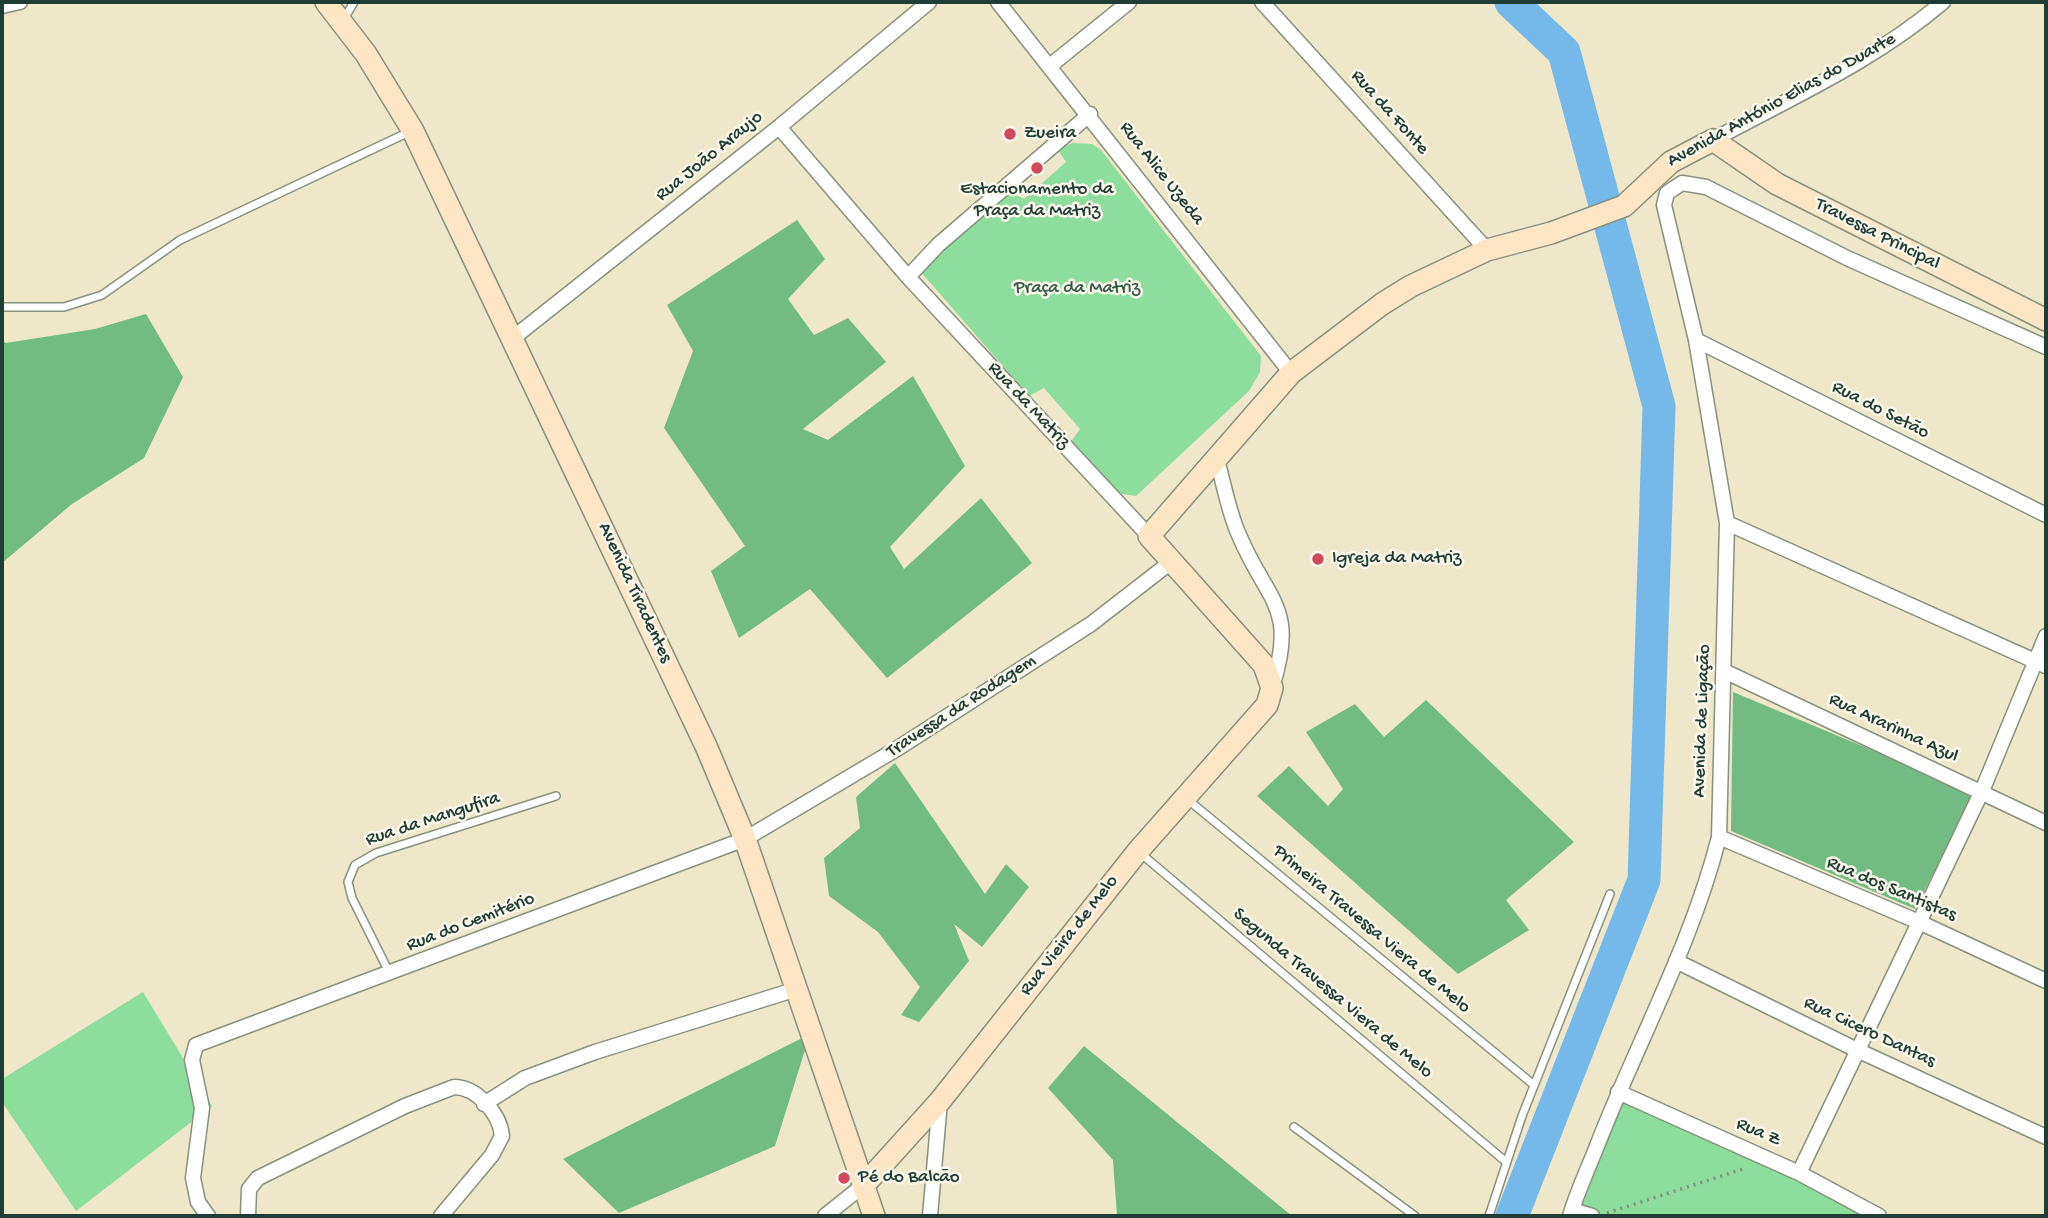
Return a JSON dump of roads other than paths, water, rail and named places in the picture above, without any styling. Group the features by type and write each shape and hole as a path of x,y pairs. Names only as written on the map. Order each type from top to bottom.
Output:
{"street":[{"path":"2,6 20,2"},
{"name":"Avenida Tiradentes","path":"326,2 390,90 413,131 706,746 745,839 874,1216"},
{"name":"Rua João Araujo","path":"513,338 779,127 929,2"},
{"name":"Rua Alice Uzeda","path":"998,2 1090,114 1291,373"},
{"path":"1051,65 1129,2"},
{"name":"Rua da Fonte","path":"1262,2 1487,250"},
{"name":"Avenida António Elias do Duarte","path":"1291,373 1402,292 1487,250 1587,221 1630,202 1671,162 1829,80 1889,44 1943,2"},
{"path":"908,277 938,245 1090,114"},
{"name":"Rua da Matriz","path":"779,127 908,277 1150,536 1264,666 1272,688"},
{"name":"Travessa Principal","path":"1713,140 1777,184 2044,315"},
{"name":"Avenida de Ligação","path":"1571,1213 1618,1092 1676,961 1712,864 1719,837 1727,523 1696,340 1664,205 1667,192 1675,186 1691,182 1706,187 1847,258 2046,347"},
{"name":"Rua do Setão","path":"1696,340 2046,515"},
{"path":"1150,536 1291,373"},
{"path":"1216,457 1239,535 1276,601 1283,631 1282,655 1272,688"},
{"path":"1727,523 2040,663"},
{"name":"Travessa da Rodagem","path":"745,839 895,750 1091,624 1171,562"},
{"path":"1799,1173 1982,791 2040,663 2046,636"},
{"name":"Rua Ararinha Azul","path":"1724,671 2046,823"},
{"name":"Rua Vieira de Melo","path":"865,1184 940,1101 1138,851 1262,714 1272,688"},
{"name":"Rua dos Santistas","path":"1719,837 1919,922 2046,981"},
{"name":"Rua do Cemitério","path":"208,1216 198,1202 193,1178 202,1108 192,1055 196,1045 209,1037 390,974 745,839"},
{"name":"Rua Cicero Dantas","path":"1676,961 1857,1050 2046,1137"},
{"path":"484,1104 525,1078 595,1052 797,989"},
{"path":"248,1216 248,1189 258,1178 405,1106 454,1087 473,1090 498,1120 502,1136 492,1154 441,1216"},
{"name":"Rua Z","path":"1618,1092 1772,1160 1879,1216"},
{"path":"930,1216 940,1101"},
{"path":"825,1216 865,1184"},
{"path":"1571,1213 1592,1216"}],"lane":[{"path":"342,22 354,2"},
{"path":"2,307 64,307 102,295 180,240 413,131"},
{"name":"Rua da Mangufira","path":"390,974 352,898 348,882 355,865 376,853 556,796"},
{"name":"Primeira Travessa Viera de Melo","path":"1187,799 1534,1085"},
{"name":"Segunda Travessa Viera de Melo","path":"1138,851 1505,1161"},
{"path":"1489,1216 1505,1161 1610,894"},
{"path":"1294,1127 1415,1216"}],"waterway":[{"path":"1511,2 1564,52 1659,406 1644,880 1512,1216"}],"place":[{"name":"Zueira","path":"1010,134"},
{"name":"Estacionamento da Praça da Matriz","path":"1037,168"},
{"name":"Igreja da Matriz","path":"1318,559"},
{"name":"Pé do Balcão","path":"844,1178"}],"park label":[{"name":"Praça da Matriz","path":"1077,289"}]}
